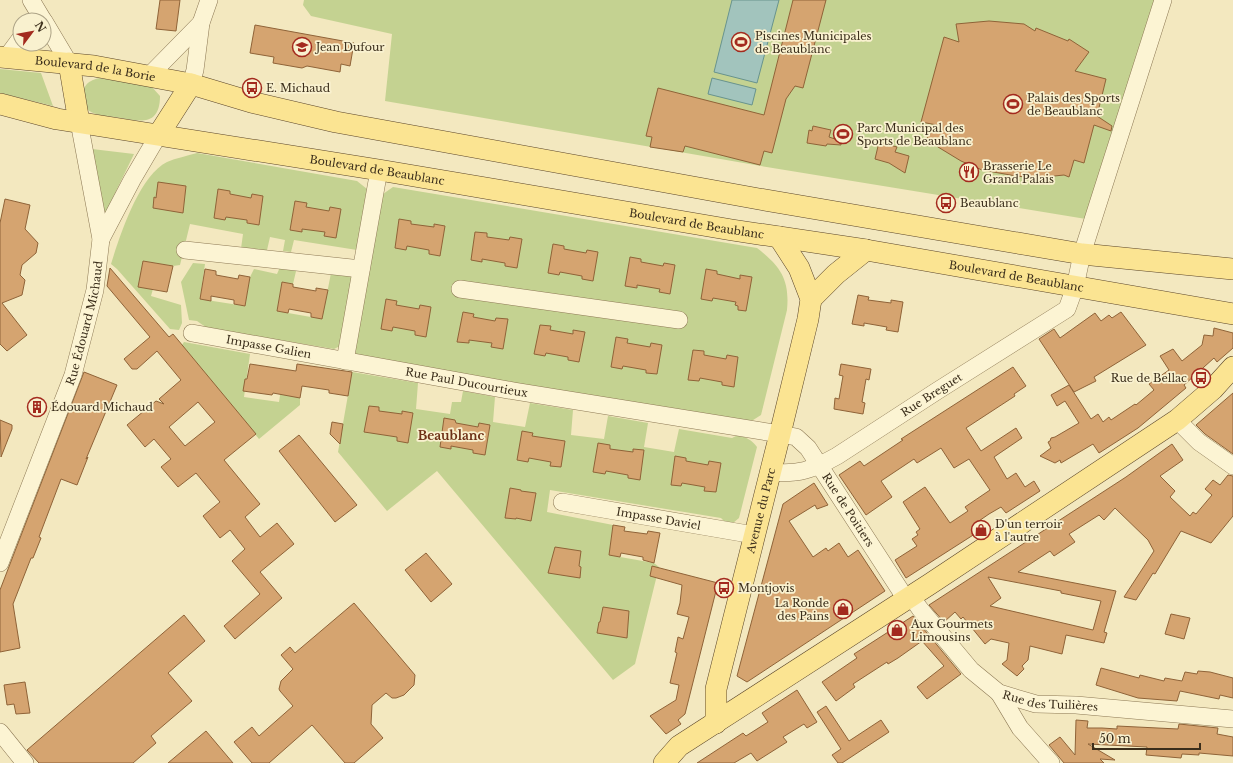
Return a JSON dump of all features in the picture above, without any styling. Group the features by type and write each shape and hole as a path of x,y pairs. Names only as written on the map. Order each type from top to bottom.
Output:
{"main road":[{"name":"Boulevard de la Borie","path":"3,57 69,63 149,76 186,90"},
{"path":"69,63 79,122"},
{"path":"186,90 251,102 336,122 786,203 1082,254 1233,269"},
{"name":"Rue Édouard Michaud","path":"160,134 186,90"},
{"path":"0,104 57,119 160,134"},
{"name":"Boulevard de Beaublanc","path":"160,134 719,228 866,250 1233,314"},
{"path":"779,237 786,203"},
{"path":"811,299 836,274 866,250 875,218"},
{"name":"Avenue du Parc","path":"716,722 716,689 780,434 808,319 811,299 799,268 779,237"},
{"path":"663,757 1177,420 1229,374"}],"street":[{"path":"186,90 195,70 202,23 209,0"},
{"name":"Rue Breguet","path":"770,472 779,473 804,471 819,466 1067,309 1075,287 1082,254 1163,0"},
{"path":"149,76 202,23"},
{"path":"52,34 69,63"},
{"path":"3,57 12,47"},
{"name":"Rue Édouard Michaud","path":"0,563 73,375 95,290 101,238 79,122"},
{"name":"Rue Édouard Michaud","path":"101,238 132,180 160,134"},
{"path":"345,361 379,170"},
{"path":"185,250 361,269"},
{"path":"460,289 679,320"},
{"name":"Impasse Galien","path":"192,333 320,355 345,361"},
{"name":"Rue Paul Ducourtieux","path":"345,361 780,434"},
{"path":"1177,420 1200,442 1233,466"},
{"name":"Rue de Poitiers","path":"780,434 796,437 808,448 909,597"},
{"name":"Impasse Daviel","path":"562,502 754,535"},
{"name":"Rue des Tuilières","path":"909,597 971,670 999,693 1036,704 1076,705 1233,719"},
{"path":"999,693 1020,728 1051,763"},
{"path":"0,732 24,763"}],"green space":[{"name":"Parc Municipal des Sports de Beaublanc","path":"304,0 1156,0 1086,219 761,166 385,101 392,34 311,16 303,5"},
{"path":"0,69 41,73 53,106 0,93"},
{"path":"99,78 151,86 160,96 159,106 156,113 152,118 139,121 91,112 86,108 82,99 86,85"},
{"path":"92,149 134,154 102,220"},
{"path":"197,153 357,181 367,189 357,250 294,240 291,252 283,251 285,240 270,237 265,259 240,256 243,234 190,224 180,265 173,266 143,261 141,272 153,289 151,296 181,305 182,323 179,330 170,329 111,264 132,207 148,180 157,169 167,162"},
{"path":"393,187 757,248 772,261 782,274 788,299 787,310 761,415 750,422 358,357 355,352 383,194"},
{"path":"193,263 205,264 200,299 245,306 250,277 254,269 277,274 281,265 297,267 293,284 282,282 277,311 322,319 331,273 353,276 340,346 334,349 207,328 197,321 189,320 181,282"},
{"path":"184,342 250,354 244,397 279,402 282,382 300,398 300,405 259,439 182,345"},
{"path":"352,372 418,383 416,409 450,414 452,402 461,402 463,391 495,397 493,422 525,427 530,403 573,410 571,435 604,439 608,416 648,423 644,447 674,452 679,429 732,438 738,435 744,437 751,440 757,447 739,518 733,523 725,522 721,518 550,490 547,512 613,525 609,555 654,563 659,567 635,664 613,680 437,471 387,511 338,452"}],"water":[{"path":"732,0 779,0 757,83 714,72"},
{"path":"712,78 756,89 752,105 708,94"}],"building":[{"path":"160,0 180,0 176,31 156,29"},
{"path":"793,0 826,0 803,88 795,86 786,99 772,153 764,151 760,165 685,146 683,152 650,147 652,137 646,136 658,88 764,115"},
{"name":"Palais des Sports de Beaublanc","path":"989,21 1024,24 1035,31 1036,28 1068,41 1069,39 1089,52 1075,71 1106,79 1097,116 1112,126 1111,131 1094,125 1084,163 1074,160 1069,177 1064,175 1035,178 982,170 961,161 938,147 927,138 937,125 921,122 944,37 959,42 956,24"},
{"name":"Jean Dufour","path":"255,25 354,43 350,66 341,64 340,72 307,66 302,68 273,63 274,57 250,53"},
{"path":"813,126 831,130 829,137 841,141 841,145 827,144 826,146 807,143 809,130 812,131"},
{"path":"879,142 897,147 895,152 909,156 905,173 889,163 875,159"},
{"path":"158,182 186,186 183,213 153,208"},
{"path":"218,189 230,191 230,194 251,198 252,194 263,196 259,225 247,223 247,220 226,217 225,220 214,218"},
{"path":"5,199 30,205 25,229 38,243 36,253 22,265 20,275 25,280 22,295 2,303 27,335 7,351 0,344 0,223"},
{"path":"295,201 307,203 306,207 329,211 330,207 341,209 336,238 324,236 325,232 302,229 302,232 290,230"},
{"path":"399,219 411,221 411,224 434,227 434,224 445,226 440,256 429,254 429,250 407,246 406,250 395,248"},
{"path":"475,232 487,233 487,237 509,240 510,237 522,239 517,268 505,266 505,263 482,259 482,262 471,260"},
{"path":"553,244 564,246 564,249 586,253 587,250 598,252 593,281 582,279 582,276 560,272 559,275 548,273"},
{"path":"630,257 641,259 641,262 663,266 664,263 675,265 670,294 659,292 660,289 637,285 637,288 625,286"},
{"path":"143,261 173,266 167,292 138,287"},
{"path":"110,268 169,337 173,334 256,434 224,460 260,504 245,517 260,537 277,523 294,544 260,572 282,598 235,639 224,626 260,594 232,561 245,549 230,530 220,538 203,516 220,502 196,473 178,487 161,467 171,459 154,439 145,447 127,425 156,401 164,404 159,399 181,380 157,351 137,369 132,369 124,359 150,337 107,286","holes":["198,402 215,422 185,446 169,427"]},
{"path":"205,269 216,271 216,275 238,279 239,275 250,277 245,306 234,304 234,300 211,296 211,301 200,299"},
{"path":"706,269 717,271 717,274 740,279 740,275 752,277 746,311 738,310 738,306 735,305 736,302 713,298 712,301 701,299"},
{"path":"282,282 293,284 293,287 316,291 316,288 328,290 322,319 311,317 311,313 289,309 288,313 277,311"},
{"path":"858,295 869,297 868,300 891,303 891,300 903,302 898,332 886,330 887,327 864,323 864,326 852,324"},
{"path":"386,299 397,301 396,305 419,309 420,305 431,307 426,337 415,335 415,331 393,327 392,331 381,329"},
{"path":"463,312 474,314 473,317 495,321 496,318 508,319 503,349 491,347 492,343 469,340 469,343 457,342"},
{"path":"1121,312 1146,345 1094,377 1096,381 1074,392 1039,339 1054,329 1060,338 1095,313 1101,321 1109,315 1112,318"},
{"path":"540,325 551,326 550,330 573,334 573,330 585,332 579,362 568,360 568,357 546,353 545,356 534,354"},
{"path":"1214,328 1233,333 1233,348 1217,362 1214,358 1184,385 1186,388 1138,428 1099,453 1093,444 1061,463 1060,460 1055,463 1040,456 1051,448 1048,442 1051,438 1079,423 1065,401 1057,406 1051,395 1069,385 1091,419 1098,414 1103,422 1109,417 1111,420 1135,404 1136,405 1154,390 1149,384 1169,370 1160,356 1173,349 1182,361 1202,345 1204,335 1213,336"},
{"path":"616,337 628,339 627,343 650,347 651,343 662,345 657,374 646,373 646,370 623,366 622,369 611,367"},
{"path":"693,350 704,351 704,355 726,359 727,355 738,357 734,387 722,385 722,382 700,378 699,381 688,380"},
{"path":"250,364 296,371 297,364 352,372 348,396 329,393 329,390 302,386 300,398 273,393 272,395 243,391"},
{"path":"841,364 871,369 869,380 866,379 862,402 865,403 863,414 834,409 835,398 839,399 843,376 839,375"},
{"path":"1013,367 1026,386 1014,394 1015,396 966,428 981,451 1016,428 1022,438 994,457 1007,479 1016,473 1025,487 1034,481 1040,491 1006,513 1001,507 989,514 976,523 981,530 906,578 895,560 917,546 912,539 918,535 916,532 920,529 903,502 925,487 950,523 968,511 965,507 990,490 969,459 954,468 941,448 917,463 914,459 881,481 892,497 866,515 839,475 860,461 864,466 903,440 901,439"},
{"path":"84,372 117,385 86,459 88,457 77,485 61,479 39,537 41,538 33,558 31,558 13,604 20,648 0,652 0,590"},
{"path":"1233,393 1233,454 1205,434 1196,425"},
{"path":"369,406 379,407 379,411 402,414 402,411 413,413 408,443 397,441 397,437 364,432"},
{"path":"444,418 455,420 456,423 478,427 479,423 490,425 485,455 473,453 473,450 451,446 451,449 440,447"},
{"path":"0,420 12,425 12,429 1,457"},
{"path":"332,422 343,424 340,444 330,434"},
{"path":"522,431 533,433 532,436 565,441 561,467 550,466 551,462 529,458 528,462 517,460"},
{"path":"299,435 357,505 335,522 279,451"},
{"path":"598,443 610,445 610,449 633,452 633,449 644,450 640,480 628,478 628,475 606,471 605,474 593,472"},
{"path":"1172,444 1183,460 1160,476 1175,491 1170,497 1190,516 1193,512 1196,514 1212,495 1205,489 1213,480 1220,485 1228,475 1233,476 1233,516 1211,543 1181,531 1155,574 1153,573 1136,600 1124,597 1154,551 1148,540 1115,508 1104,520 1099,515 1069,534 1075,542 1054,556 1050,551 1018,572 1116,591 1104,632 1107,633 1104,643 1066,635 1062,654 1030,646 1028,660 1022,666 1024,669 1017,676 1002,664 1007,660 1009,643 991,639 985,644 963,617 961,619 955,612 944,622 929,605 1126,477","holes":["988,577 1061,591 1061,593 1101,601 1093,630 990,606 1001,598"]},
{"path":"675,456 686,458 686,461 708,465 709,461 721,463 716,492 704,491 705,487 682,483 681,486 671,485"},
{"path":"814,483 828,505 817,509 815,505 789,521 813,557 826,548 828,551 839,543 848,557 858,550 885,591 747,682 737,676 783,504"},
{"path":"510,488 536,493 531,521 516,518 505,518"},
{"path":"613,525 625,527 624,531 647,534 648,531 660,533 654,563 643,560 643,557 621,553 620,557 609,555"},
{"path":"555,547 581,551 579,566 581,567 580,578 548,573"},
{"path":"426,553 452,584 431,602 405,570"},
{"path":"652,566 718,583 685,714 678,720 681,724 666,734 650,716 676,700 679,685 670,683 677,653 675,652 678,637 683,639 689,617 677,614 682,585 650,576"},
{"path":"354,603 415,675 414,685 404,695 392,698 386,693 372,705 371,724 383,738 354,763 345,763 312,725 269,763 252,763 234,742 252,727 259,736 293,706 279,689 281,681 293,669 281,655 290,647 295,653"},
{"path":"603,607 629,611 627,638 597,633"},
{"path":"1171,614 1190,618 1184,639 1165,634"},
{"path":"184,615 205,641 168,673 192,701 151,736 156,743 133,763 39,763 27,750"},
{"path":"913,616 961,674 927,699 917,687 944,666 922,641 898,658 888,664 887,662 853,684 855,687 836,701 822,682 857,658 854,654"},
{"path":"1101,668 1139,678 1140,675 1164,681 1165,678 1182,681 1185,672 1197,674 1198,671 1210,672 1233,678 1233,698 1220,695 1219,699 1180,691 1177,701 1138,698 1096,685"},
{"path":"25,682 30,713 16,714 14,704 7,705 4,685"},
{"path":"797,690 817,722 807,728 804,724 783,737 787,742 757,761 751,753 734,763 697,763 743,733 746,736 768,722 762,713"},
{"path":"826,706 849,741 881,720 889,732 842,763 838,763 832,755 841,749 817,712"},
{"path":"1076,720 1088,721 1087,728 1117,729 1117,726 1178,729 1179,724 1218,728 1217,734 1233,737 1233,756 1199,753 1199,755 1182,754 1181,758 1146,755 1147,747 1088,744 1115,760 1100,759 1104,763 1064,763 1049,745 1060,737 1075,755"},
{"path":"206,731 233,763 168,763"}],"place":[{"name":"Piscines Municipales de Beaublanc","path":"741,42"},
{"name":"Jean Dufour","path":"302,47"},
{"name":"E. Michaud","path":"252,88"},
{"name":"Palais des Sports de Beaublanc","path":"1013,104"},
{"name":"Parc Municipal des Sports de Beaublanc","path":"843,134"},
{"name":"Brasserie Le Grand Palais","path":"969,172"},
{"name":"Beaublanc","path":"946,203"},
{"name":"Rue de Bellac","path":"1201,378"},
{"name":"Édouard Michaud","path":"37,407"},
{"name":"D'un terroir à l'autre","path":"981,530"},
{"name":"Montjovis","path":"724,588"},
{"name":"La Ronde des Pains","path":"843,609"},
{"name":"Aux Gourmets Limousins","path":"897,630"}],"district":[{"name":"Beaublanc","path":"451,435"}]}
